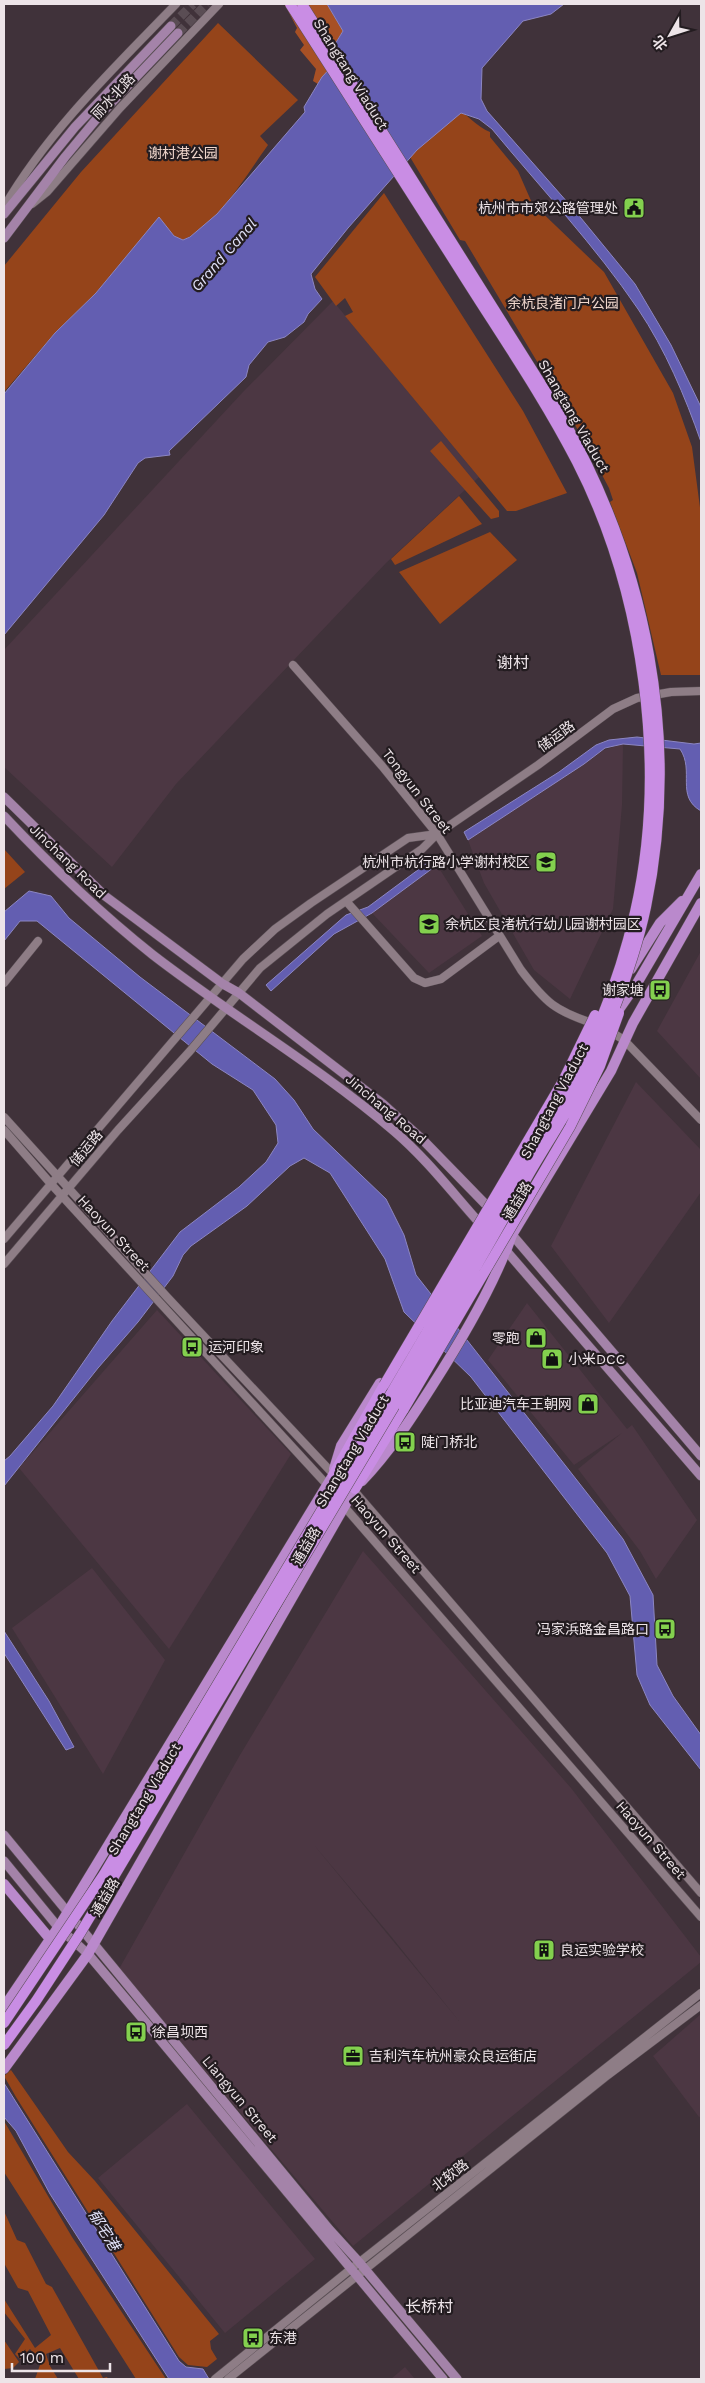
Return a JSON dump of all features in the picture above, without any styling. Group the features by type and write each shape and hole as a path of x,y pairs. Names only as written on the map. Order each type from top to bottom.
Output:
{"highway":[{"name":"Shangtang Viaduct","path":"4,2023 104,1874 370,1429 568,1091 584,1059 630,936 645,852 650,728 644,680 632,619 615,558 577,463 555,424 290,4"},
{"name":"Shangtang Viaduct","path":"4,2045 36,2001 81,1932 465,1289 589,1069 621,991 646,908 654,853 660,731 652,666 642,614 626,557 586,459 563,419 302,4"},
{"path":"330,1479 563,1081 581,1046 630,936"},
{"path":"355,1489 570,1127 611,1040 619,1013 621,991"}],"main road":[{"name":"丽水北路","path":"4,214 75,127 174,29 65,157 4,238"},
{"name":"Jinchang Road","path":"4,797 105,896 223,984 239,993 383,1104 422,1139 490,1208 701,1456"},
{"name":"Jinchang Road","path":"4,816 69,884 154,955 312,1066 395,1132 438,1174 701,1476"},
{"name":"通益路","path":"4,2007 67,1913 330,1479 341,1446 417,1329 561,1095 636,985 701,874"},
{"path":"490,1208 594,1023 660,923 691,892"},
{"name":"通益路","path":"4,2069 90,1949 355,1489 373,1451 477,1279 506,1251 512,1235 611,1071 624,1040 701,904"},
{"path":"355,1489 376,1466 401,1433 446,1364 496,1275 506,1251"},
{"name":"Liangyun Street","path":"4,1836 67,1913 90,1949 353,2272 443,2379"},
{"name":"Liangyun Street","path":"4,1861 58,1927 90,1949 457,2379"},
{"path":"4,1884 50,1939"}],"street":[{"name":"丽水北路","path":"4,207 15,188 73,113 176,4"},
{"name":"丽水北路","path":"29,207 47,192 120,108 219,4"},
{"name":"Tongyun Street","path":"293,666 382,766 437,834 521,970 537,991 553,1007 572,1017 606,1028 624,1040 701,1120"},
{"name":"储运路","path":"4,1264 260,968 346,901 422,849 437,834 538,765 613,709 637,698 671,692 701,691"},
{"name":"储运路","path":"4,1239 176,1040 243,959 276,929 311,903 408,838 437,834"},
{"path":"346,901 414,978 425,983 441,980 500,936"},
{"path":"4,982 38,940"},
{"name":"Haoyun Street","path":"4,1117 330,1479 345,1506 701,1918"},
{"name":"Haoyun Street","path":"4,1130 51,1184 330,1479 355,1489 701,1893"},
{"name":"北软路","path":"362,2266 701,1993"},
{"name":"北软路","path":"215,2379 701,2005"},
{"name":"北软路","path":"228,2379 353,2272"}],"shaded area":[{"path":"327,4 343,31 329,53 335,63 318,84 313,81 316,69 300,50 304,45 295,32 297,28 285,5"},
{"path":"333,301 479,477 386,563 176,784 112,867 4,767 4,650 243,392"},
{"name":"杭州市杭行路小学谢村校区","path":"623,744 622,805 613,909 570,999 534,970 484,883 468,840 601,751"},
{"name":"余杭区良渚杭行幼儿园谢村园区","path":"437,865 482,936 429,973 372,913"},
{"path":"701,951 701,1079 657,1031"},
{"path":"636,1082 701,1150 701,1192 609,1323 551,1246"},
{"path":"527,1303 627,1429 632,1425 697,1520 656,1579 640,1551 578,1469 622,1433 574,1465 488,1360"},
{"path":"157,1310 291,1454 169,1649 19,1468"},
{"path":"363,1551 571,1788 701,1957 701,1962 353,2246 119,1969 240,1755","holes":["314,1845 390,1935 459,2021"]},
{"path":"92,1568 165,1660 103,1774 12,1628"},
{"path":"701,2014 701,2116 699,2117 653,2056"},
{"path":"187,2104 315,2259 225,2333 98,2178"},
{"path":"405,2367 415,2379 391,2379"}],"green space":[{"name":"谢村港公园","path":"218,23 298,100 260,136 268,145 241,184 208,223 196,233 183,240 174,236 159,218 96,293 55,333 4,392 4,266 81,172"},
{"name":"余杭良渚门户公园","path":"450,102 490,132 490,137 518,171 532,203 604,272 673,393 692,447 701,515 701,675 661,675 637,573 610,502 613,500 609,488 578,430 465,241 460,240 407,152"},
{"path":"384,193 523,411 567,493 516,511 507,511 345,316 353,312 345,298 336,306 315,277"},
{"path":"441,441 499,511 499,517 491,519 430,451"},
{"path":"459,496 482,524 395,565 391,559"},
{"path":"490,532 517,560 440,624 399,572"},
{"path":"4,849 25,872 4,889"},
{"path":"11,2070 68,2152 95,2181 219,2334 210,2341 211,2349 217,2359 207,2367 188,2365 179,2357 16,2097 4,2076"},
{"path":"4,2121 72,2237 166,2379 136,2379 4,2172"},
{"path":"4,2211 17,2240 25,2243 46,2284 52,2287 103,2378 107,2377 108,2379 79,2379 60,2348 46,2354 50,2366 58,2379 35,2379 41,2362 30,2349 20,2359 15,2354 25,2339 4,2312 4,2299 35,2348 51,2335 28,2291 18,2288 4,2263"},
{"path":"4,2340 19,2362 13,2368 4,2369"}],"water":[{"name":"Grand Canal","path":"327,4 564,4 551,14 523,21 482,68 481,99 487,111 576,212 635,284 671,345 701,407 701,442 666,357 648,324 622,286 586,240 492,129 479,119 461,113 417,150 348,228 311,274 315,289 322,299 308,314 304,322 285,337 268,342 249,365 246,377 169,451 170,455 145,458 138,463 104,515 4,635 4,394 55,333 96,293 159,217 174,236 183,240 190,237 217,214 305,112 304,107 322,77 335,63 329,54 343,31"},
{"path":"637,737 694,744 701,743 701,811 693,805 689,798 686,766 680,749 623,744 605,748 584,764 468,840 464,832 559,772 596,745 609,740"},
{"path":"430,861 437,865 372,913 334,934 271,991 266,985 346,915 368,907"},
{"path":"29,891 51,896 69,918 140,977 275,1079 294,1100 313,1129 386,1199 404,1235 416,1275 623,1539 653,1595 657,1665 673,1696 701,1735 701,1770 650,1705 637,1675 630,1596 607,1553 471,1377 404,1312 385,1259 330,1173 304,1158 290,1166 247,1206 191,1246 183,1255 173,1276 138,1322 98,1368 4,1486 4,1461 53,1406 112,1321 180,1232 239,1187 266,1162 278,1143 276,1125 253,1090 212,1064 37,921 20,921 4,941 4,912"},
{"path":"4,1631 49,1701 74,1747 66,1750 4,1653"},
{"path":"4,2083 179,2361 186,2367 203,2369 209,2379 169,2379 50,2194 16,2131 4,2117"}],"tunnel":[{"path":"171,26 193,4"},
{"path":"178,33 207,4"}],"place":[{"name":"杭州市市郊公路管理处","path":"634,208"},
{"name":"杭州市杭行路小学谢村校区","path":"546,862"},
{"name":"余杭区良渚杭行幼儿园谢村园区","path":"429,924"},
{"name":"谢家塘","path":"660,990"},
{"name":"零跑","path":"536,1338"},
{"name":"运河印象","path":"192,1347"},
{"name":"小米DCC","path":"552,1359"},
{"name":"比亚迪汽车王朝网","path":"588,1404"},
{"name":"陡门桥北","path":"405,1442"},
{"name":"冯家浜路金昌路口","path":"665,1629"},
{"name":"良运实验学校","path":"544,1950"},
{"name":"徐昌坝西","path":"136,2032"},
{"name":"吉利汽车杭州豪众良运街店","path":"353,2056"},
{"name":"东港","path":"253,2338"}],"district":[{"name":"谢村","path":"513,662"},
{"name":"长桥村","path":"429,2306"}],"water label":[{"name":"郁宅港","path":"104,2230"}]}
